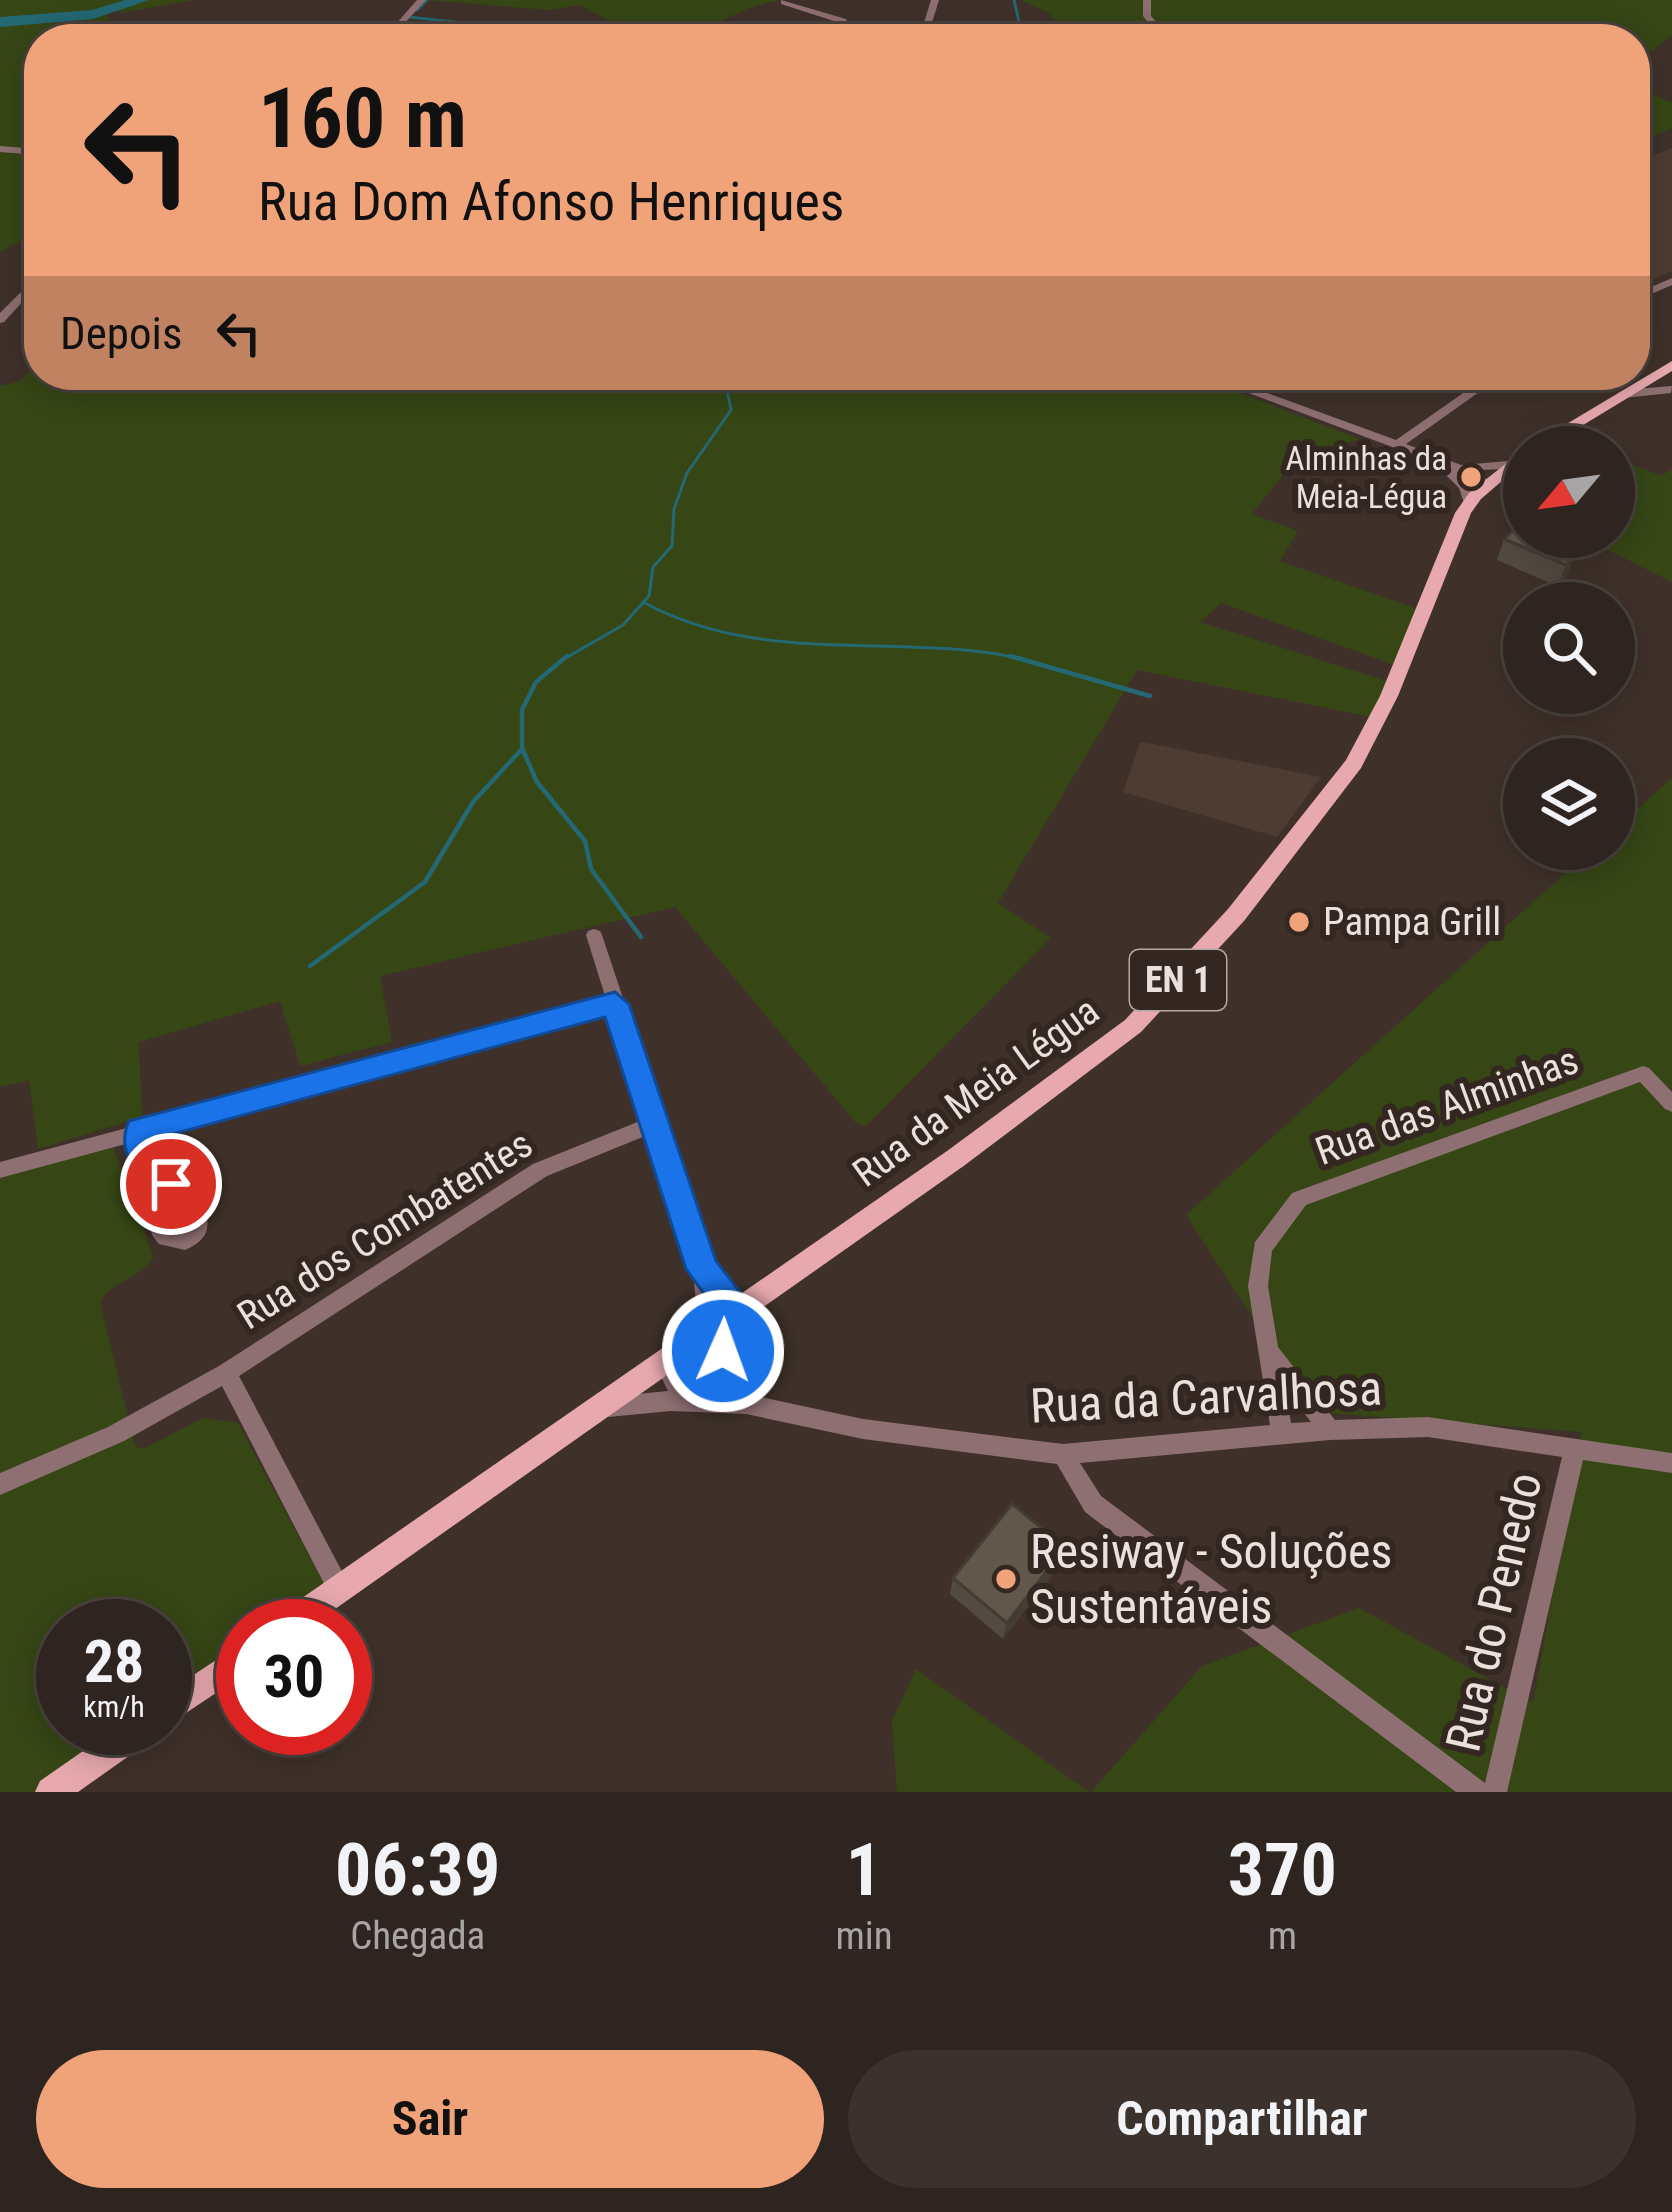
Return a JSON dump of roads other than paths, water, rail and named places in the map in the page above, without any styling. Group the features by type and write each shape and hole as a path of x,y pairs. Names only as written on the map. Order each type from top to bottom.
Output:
{"main road":[{"path":"1659,386 1668,368"},
{"path":"1570,426 1623,394 1641,390"},
{"name":"Rua da Meia Légua","path":"323,1599 676,1354 722,1298 770,1286 1097,1056 1198,960 1354,763 1480,492 1503,472"},
{"path":"51,1792 104,1755"}],"street":[{"path":"400,24 422,0"},
{"path":"784,2 844,24"},
{"path":"0,320 24,294"},
{"path":"1247,390 1428,458 1452,469 1480,492"},
{"path":"1396,446 1476,390"},
{"path":"1452,469 1503,462"},
{"path":"594,935 651,1125 722,1298 726,1382"},
{"path":"0,1170 615,1004"},
{"name":"Rua das Alminhas","path":"1282,1434 1258,1286 1262,1248 1299,1199 1643,1072 1672,1104"},
{"name":"Rua dos Combatentes","path":"0,1484 116,1434 226,1373 540,1170 651,1125"},
{"path":"140,1130 148,1169"},
{"name":"Rua das Alminhas","path":"1271,1352 1330,1430"},
{"path":"698,1403 675,1386 676,1354 726,1382 746,1404"},
{"path":"226,1373 338,1588"},
{"name":"Rua da Carvalhosa","path":"593,1410 636,1402 746,1404 863,1429 1063,1454 1330,1430 1428,1427 1672,1463"},
{"name":"Rua do Penedo","path":"1496,1792 1574,1450"},
{"path":"1063,1454 1094,1504 1476,1792"}],"waterway":[{"path":"0,22 93,14 141,0"},
{"path":"417,10 427,0"},
{"path":"1014,0 1020,24"},
{"path":"409,17 466,24"},
{"path":"643,602 649,596 653,567 672,546 674,509 687,473 731,410 727,390"},
{"path":"564,659 623,625 643,602"},
{"path":"643,602 735,635 1016,658"},
{"path":"567,656 536,682 522,710 522,748 537,782 585,841 591,869 641,937"},
{"path":"1010,656 1016,658"},
{"path":"1016,658 1024,659"},
{"path":"1016,658 1150,696"},
{"path":"310,966 425,882 473,802 521,750"}],"place":[{"name":"Alminhas da Meia-Légua","path":"1471,477"},
{"name":"Pampa Grill","path":"1299,922"},
{"name":"Resiway - Soluções Sustentáveis","path":"1006,1579"}]}
